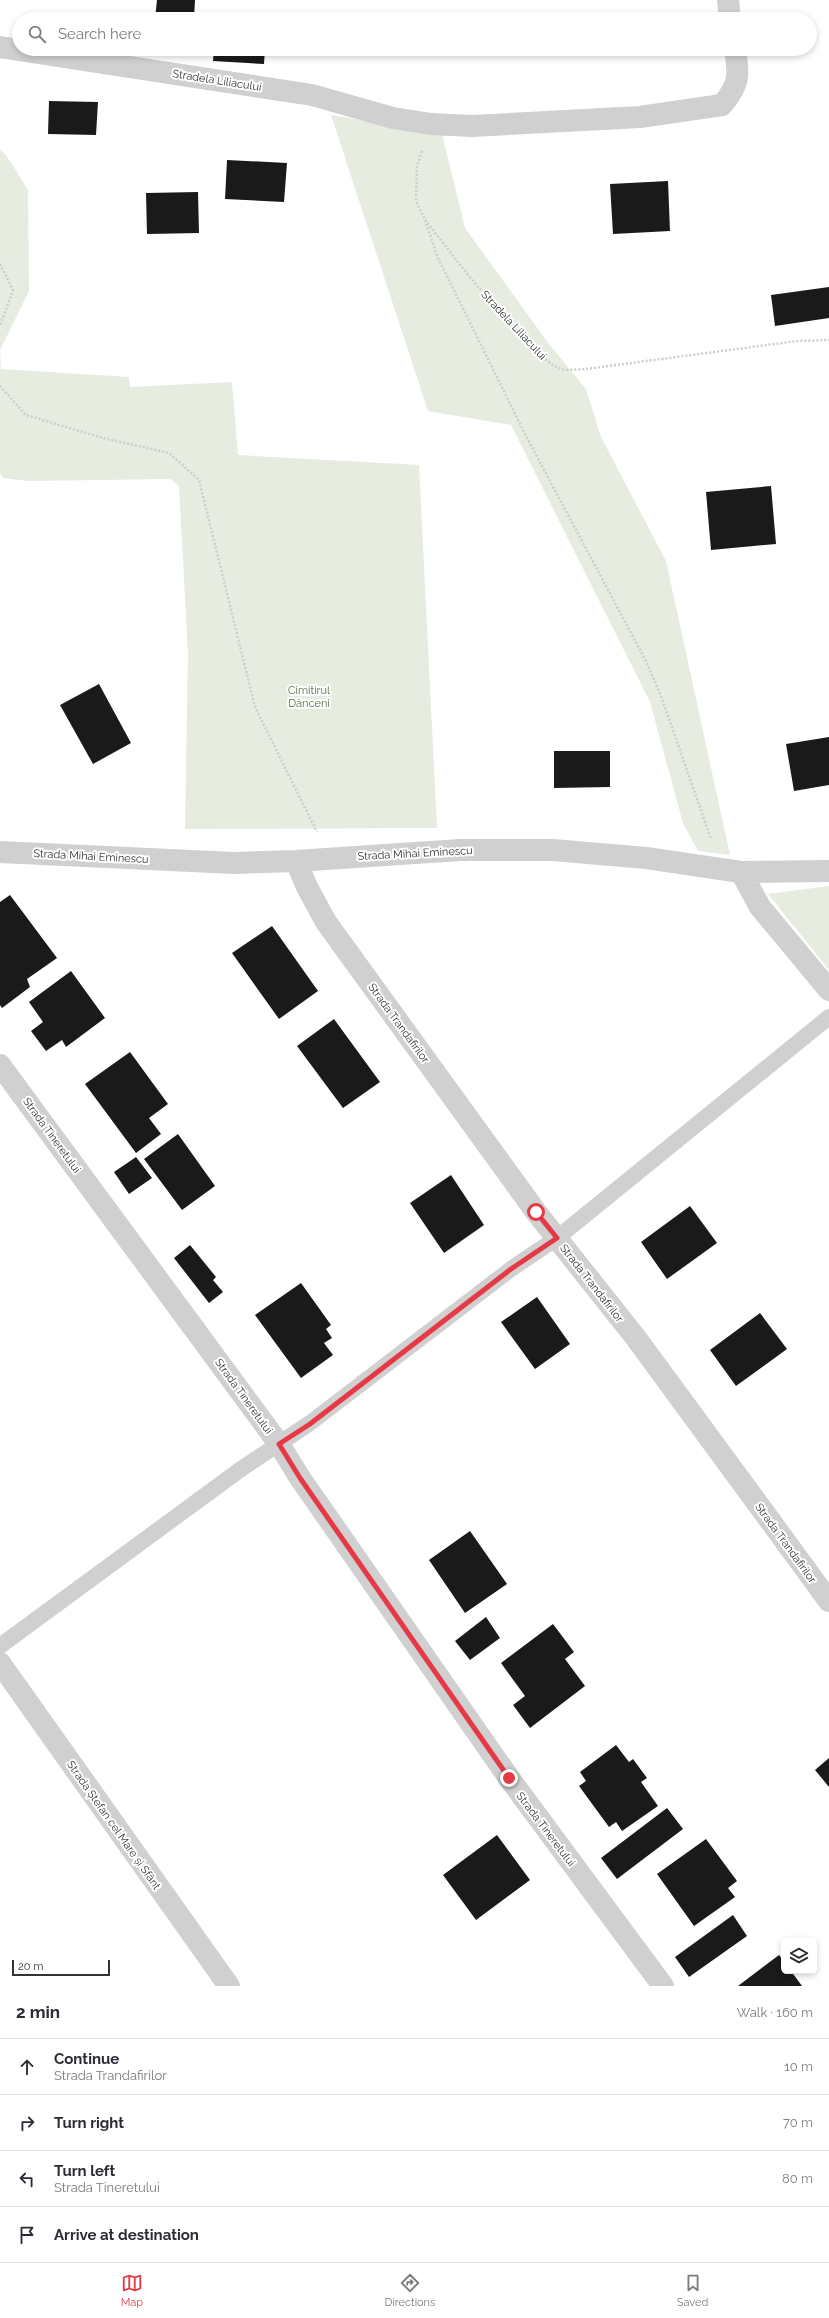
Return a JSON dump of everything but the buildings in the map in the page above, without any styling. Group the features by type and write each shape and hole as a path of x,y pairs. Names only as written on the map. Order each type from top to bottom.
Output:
{"street":[{"path":"728,0 729,12"},
{"name":"Stradela Liliacului","path":"0,47 12,49"},
{"name":"Stradela Liliacului","path":"58,56 312,95 393,118 431,124 472,126 640,117 722,105 734,91 739,74 735,56"},
{"name":"Strada Mihai Eminescu","path":"0,852 234,863 296,861 460,850 553,850 646,858 732,870 829,871"},
{"name":"Strada Trandafirilor","path":"296,861 307,887 326,922 557,1238 636,1338 829,1601"},
{"path":"732,870 760,907 829,990"},
{"name":"Strada Tineretului","path":"0,1064 279,1444 300,1478 509,1778 663,1986"},
{"name":"Strada Ștefan cel Mare și Sfânt","path":"0,1664 229,1986"}],"lane":[{"path":"0,1646 229,1478 310,1424 511,1269 557,1238 829,1017"}],"path":[{"name":"Stradela Liliacului","path":"431,124 417,166 416,201 424,220 506,319 544,360 562,369 586,369 797,341 829,340"},
{"path":"424,220 438,258 526,436 646,661 661,696 696,801 732,870"},
{"path":"0,264 13,290 0,326"},
{"path":"0,386 26,415 103,438 169,454 199,480 255,707 316,828 326,859"}],"green space":[{"path":"331,115 442,134 465,228 549,344 586,389 601,437 666,561 730,855 698,851 683,823 650,702 511,425 428,411"},
{"path":"0,150 6,155 28,190 29,291 0,350"},
{"name":"Cimitirul Dănceni","path":"0,350 1,369 129,377 130,387 232,382 238,455 419,465 437,828 185,829 188,654 179,486 170,479 28,481 3,478 0,473"},
{"path":"829,886 829,970 768,894"}],"route":[{"path":"509,1778 300,1478 279,1444 310,1424 511,1269 557,1238 536,1212"}]}
